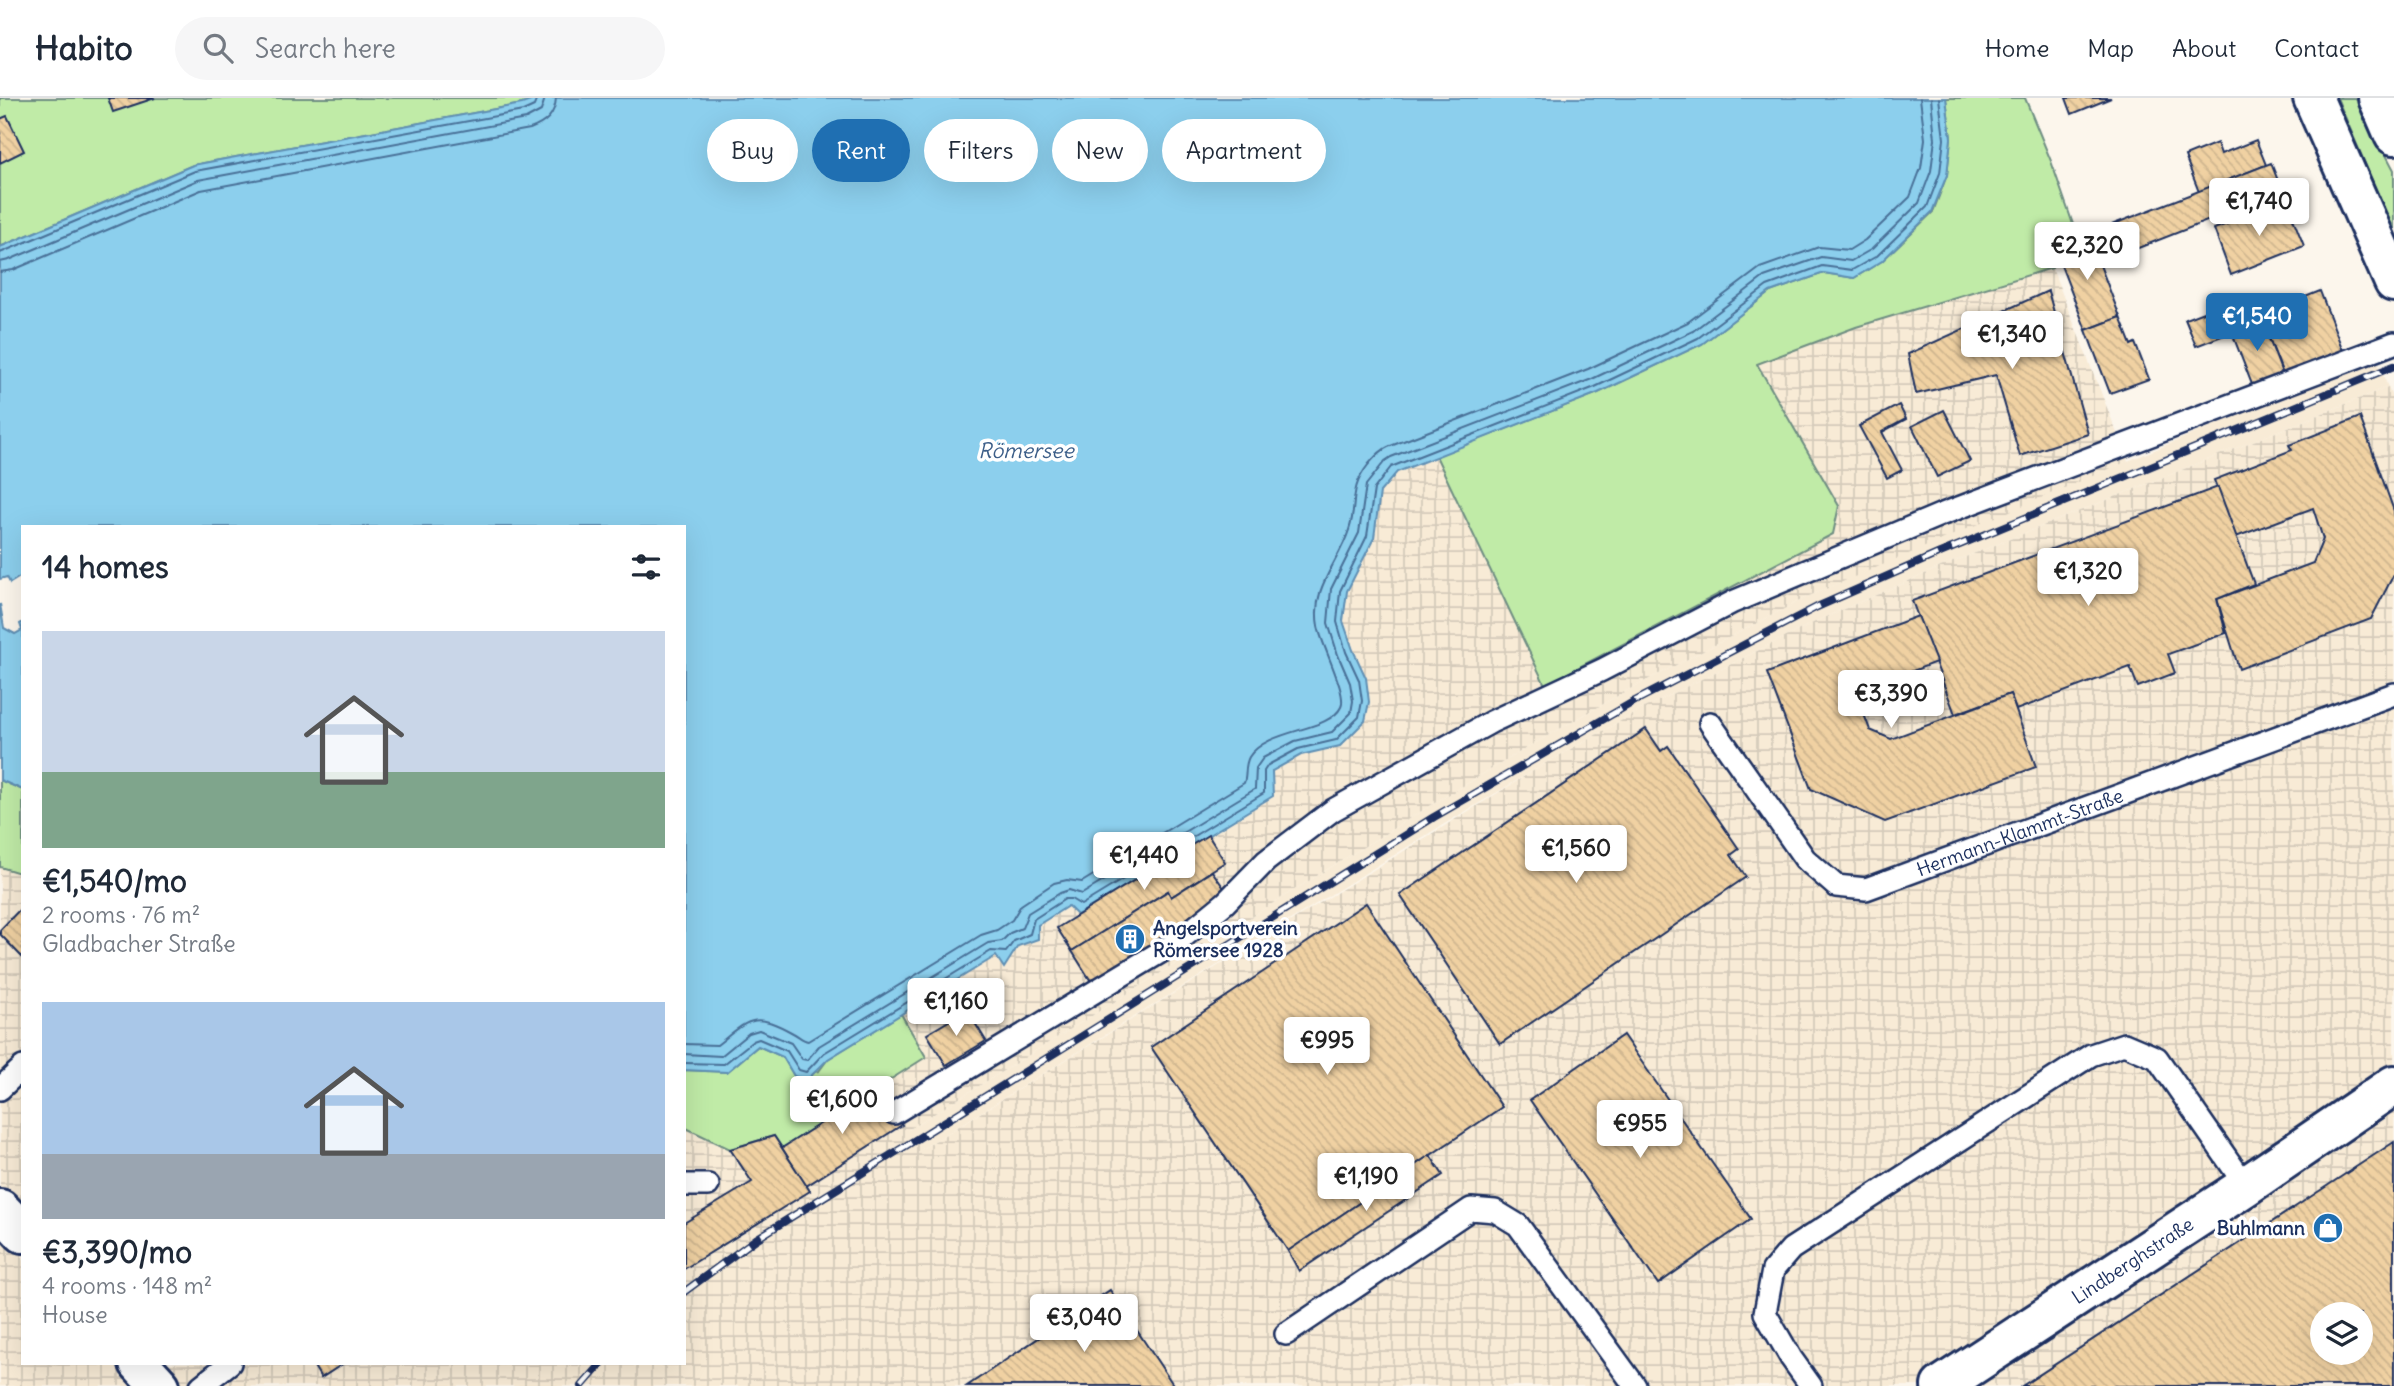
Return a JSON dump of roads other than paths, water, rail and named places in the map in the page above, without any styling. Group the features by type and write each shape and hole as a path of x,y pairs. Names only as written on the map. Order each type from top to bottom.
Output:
{"street":[{"path":"2314,98 2394,282"},
{"path":"2378,98 2394,135"},
{"name":"Lindberghstraße","path":"1941,1386 2246,1186 2394,1085"},
{"path":"0,1209 21,1231"},
{"path":"141,1365 159,1386"}],"lane":[{"path":"894,1113 1177,942 1225,903 1266,861 1333,810 1491,722 1602,670 1733,602 1928,520 2394,343"},
{"name":"Hermann-Klammt-Straße","path":"1710,723 1805,859 1836,886 1866,889 2394,694"},
{"path":"1811,1386 1765,1314 1773,1270 1791,1249 2091,1055 2124,1044 2157,1058 2246,1186"},
{"path":"0,1089 21,1069"},
{"path":"686,1185 708,1185"},
{"path":"1286,1334 1471,1209 1495,1211 1518,1225 1635,1386"},
{"path":"201,1386 227,1365"}],"water":[{"name":"Römersee","path":"539,98 1946,98 1951,138 1947,175 1932,212 1882,261 1854,278 1824,273 1770,292 1702,344 1598,393 1397,472 1380,492 1374,538 1347,591 1343,621 1366,678 1369,702 1365,721 1340,746 1301,755 1272,771 1273,796 1077,915 1068,906 1038,925 1038,939 1018,946 1004,968 996,956 828,1059 806,1081 794,1076 783,1057 758,1046 727,1072 686,1070 686,525 21,525 21,576 10,583 7,577 0,579 0,247 193,165 522,104"},
{"path":"0,604 4,628 15,634 21,631 21,789 0,780"}],"railway":[{"path":"686,1291 756,1239 1434,817 1635,701 1817,607 1940,553 2394,366"},
{"path":"582,1386 600,1365"}],"place":[{"name":"Angelsportverein Römersee 1928","path":"1130,939"},
{"name":"Buhlmann","path":"2328,1228"}]}
